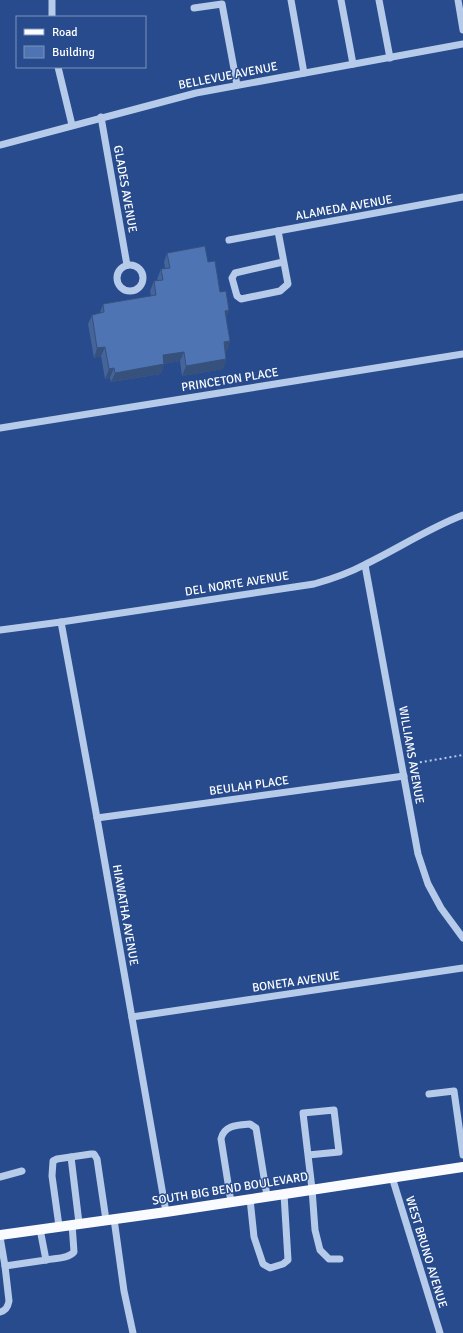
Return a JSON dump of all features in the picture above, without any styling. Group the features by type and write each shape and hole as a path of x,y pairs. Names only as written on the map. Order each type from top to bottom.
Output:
{"main road":[{"name":"SOUTH BIG BEND BOULEVARD","path":"0,1236 463,1167"}],"street":[{"path":"52,0 52,16"},
{"path":"290,0 304,74"},
{"path":"341,0 353,64"},
{"path":"379,0 390,58"},
{"path":"458,0 463,30"},
{"path":"194,8 222,4 237,86"},
{"name":"BELLEVUE AVENUE","path":"0,145 181,96 463,44"},
{"path":"58,68 72,125"},
{"name":"GLADES AVENUE","path":"101,117 127,265"},
{"name":"ALAMEDA AVENUE","path":"229,240 463,197"},
{"path":"278,231 288,284 280,291 241,299 236,296 232,278 235,273 283,262"},
{"name":"PRINCETON PLACE","path":"0,428 463,354"},
{"name":"DEL NORTE AVENUE","path":"0,630 314,584 337,577 365,565 443,523 463,515"},
{"name":"WILLIAMS AVENUE","path":"365,565 418,854 428,884 441,908 463,938"},
{"name":"HIAWATHA AVENUE","path":"61,622 166,1212"},
{"name":"BEULAH PLACE","path":"97,818 404,776"},
{"name":"BONETA AVENUE","path":"132,1017 463,968"},
{"path":"429,1094 454,1091 463,1155"},
{"path":"308,1155 339,1152 334,1110 304,1113 315,1230 320,1250 329,1259 340,1259"},
{"path":"231,1202 221,1139 225,1130 230,1127 240,1125 250,1124 256,1128 267,1196"},
{"path":"59,1226 52,1176 54,1161 57,1159 94,1154 97,1159 133,1333"},
{"path":"5,1266 66,1257 72,1255 74,1252 76,1224 71,1157"},
{"path":"0,1177 22,1171"},
{"name":"WEST BRUNO AVENUE","path":"392,1177 440,1333"},
{"path":"250,1199 254,1237 263,1264 270,1268 283,1264 288,1260 284,1194"},
{"path":"40,1229 46,1260"},
{"path":"0,1236 9,1302 8,1306 0,1312"}],"path":[{"path":"402,766 463,755"}],"building":[{"path":"205,246 208,262 215,261 220,292 226,291 229,310 225,311 230,341 224,342 226,359 186,366 184,352 163,355 164,364 115,373 114,368 109,369 105,347 97,348 92,315 104,312 103,304 156,295 154,281 163,280 161,269 170,268 167,253"}]}
